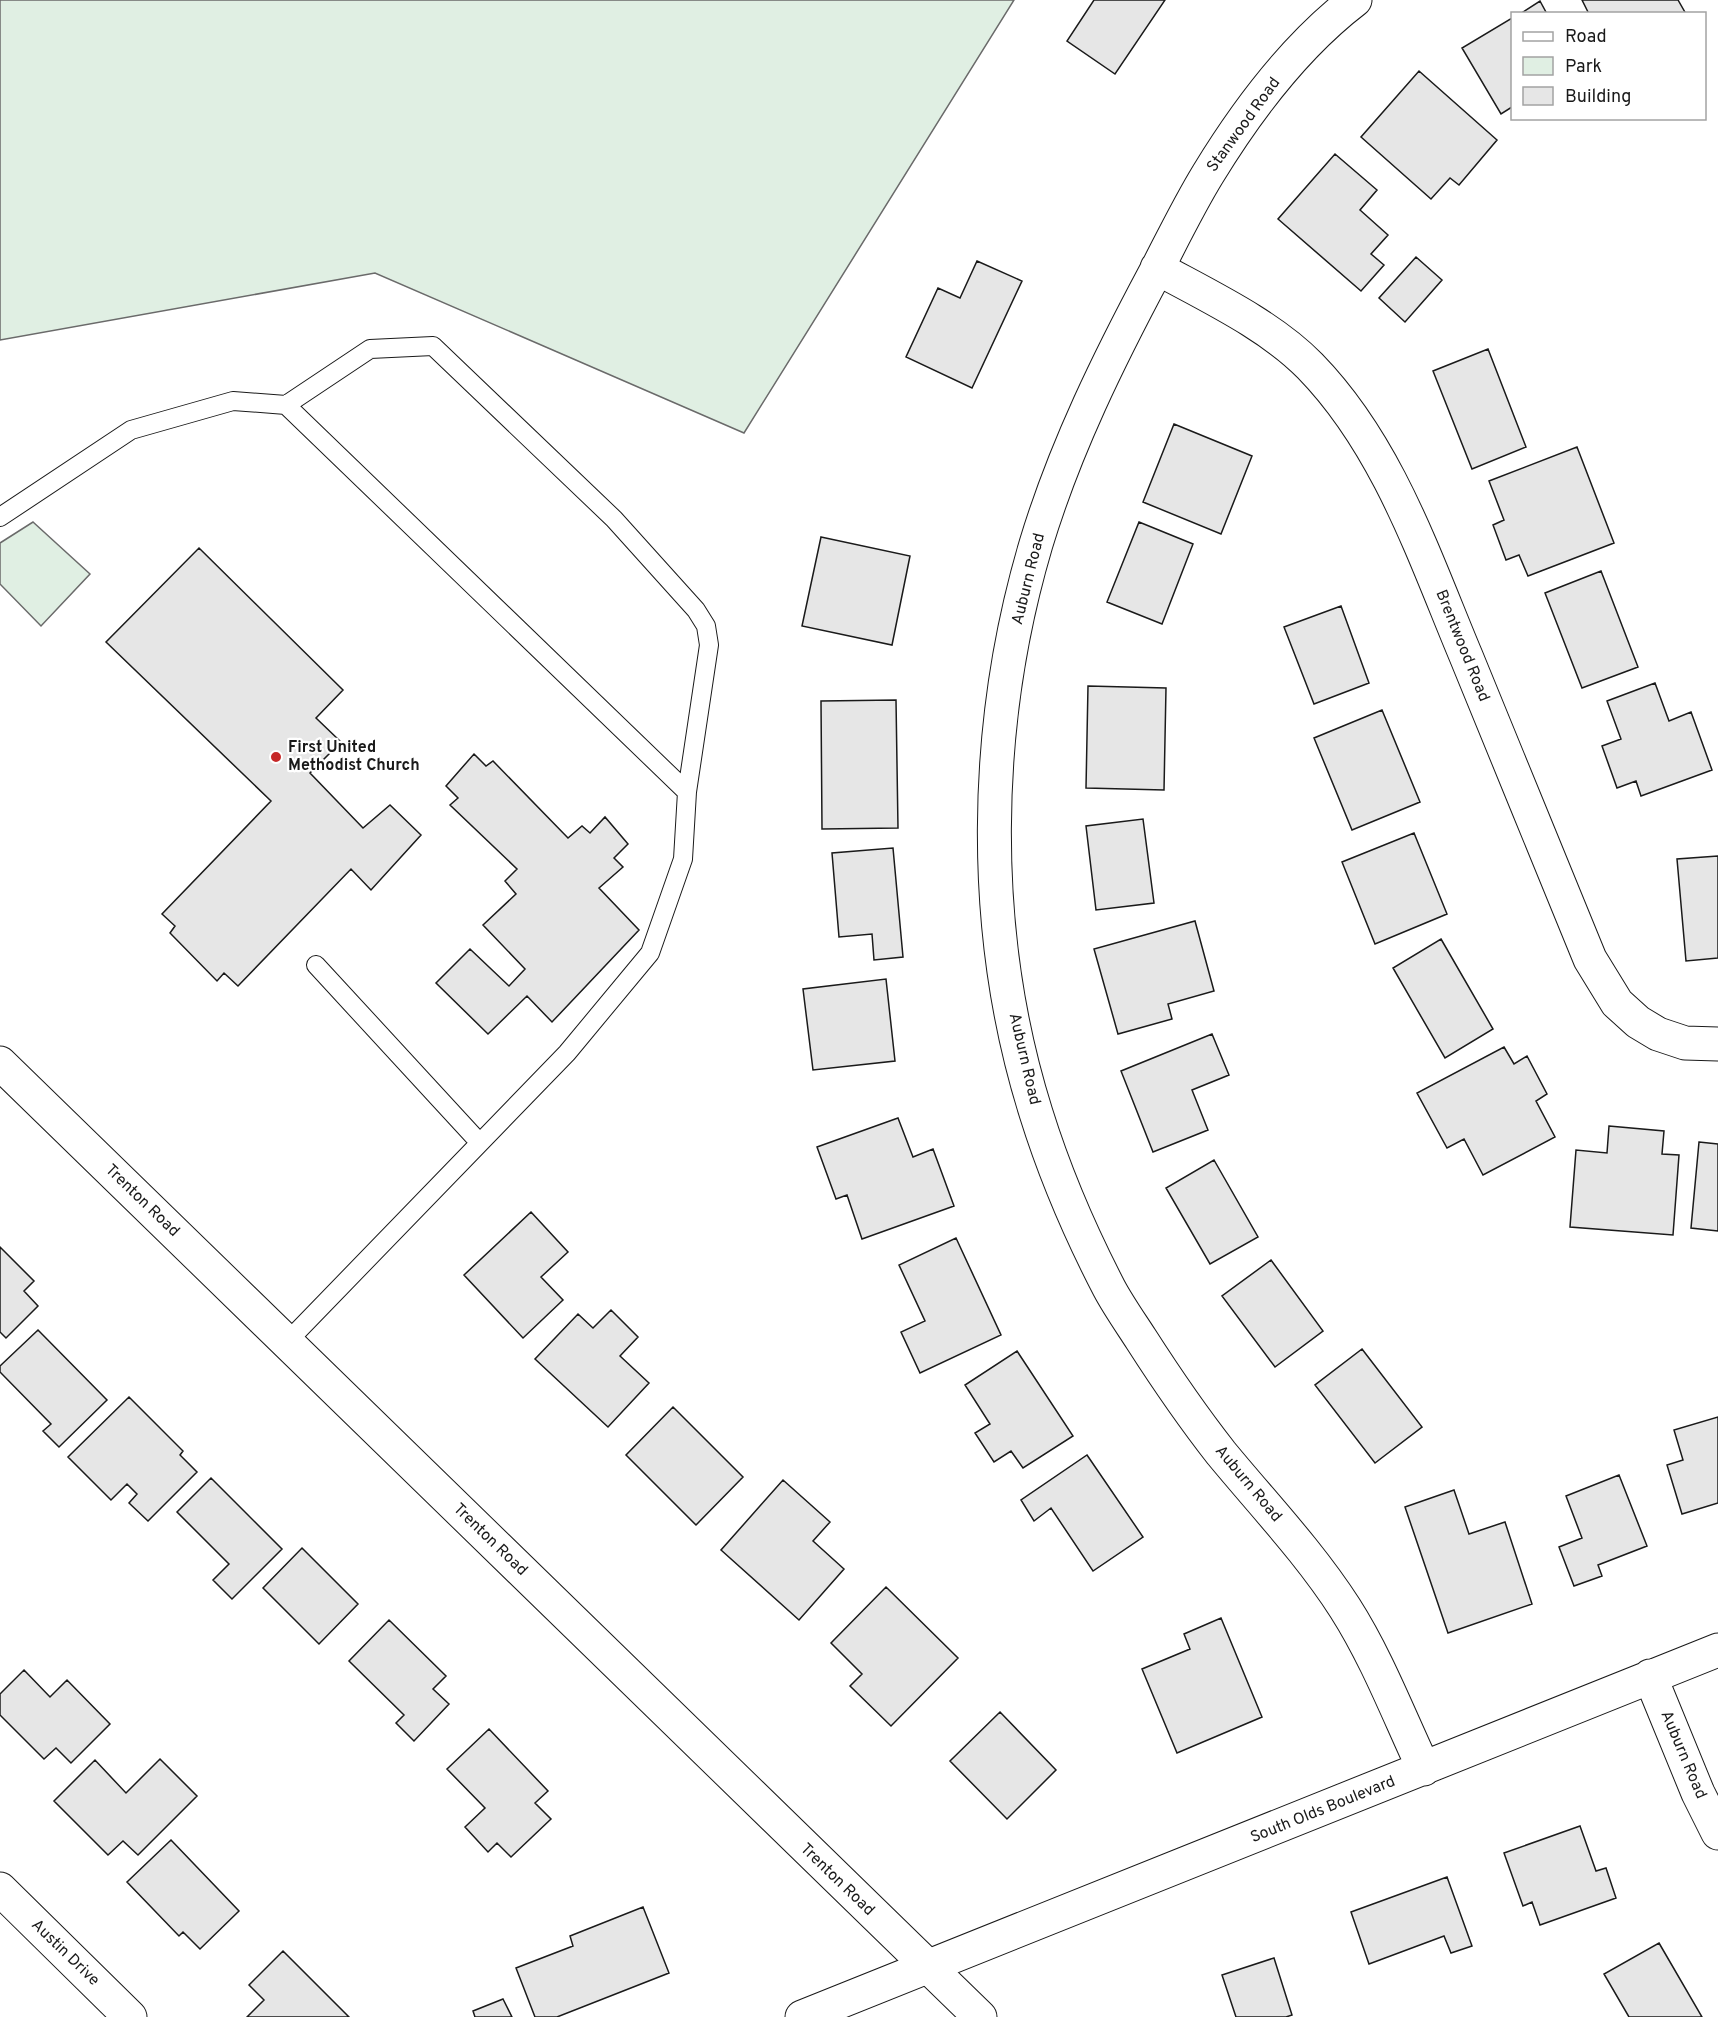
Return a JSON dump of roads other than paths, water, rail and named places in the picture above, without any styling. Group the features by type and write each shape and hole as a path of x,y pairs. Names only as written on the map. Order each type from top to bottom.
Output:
{"street":[{"name":"Stanwood Road","path":"1157,268 1207,176 1266,91 1305,46 1355,0"},
{"name":"Brentwood Road","path":"1157,268 1289,347 1326,383 1353,417 1372,447 1407,517 1590,959 1617,1003 1638,1022 1658,1034 1685,1043 1718,1044"},
{"name":"Auburn Road","path":"1157,268 1121,335 1089,403 1052,496 1023,593 1008,671 996,778 994,864 1001,947 1017,1038 1035,1110 1061,1184 1111,1292 1171,1386 1221,1452 1283,1525 1344,1606 1367,1646 1424,1769"},
{"name":"Trenton Road","path":"0,1063 927,1968 980,2017"},
{"name":"South Olds Boulevard","path":"802,2017 1718,1650"},
{"name":"Auburn Road","path":"1650,1676 1698,1793 1718,1833"},
{"name":"Austin Drive","path":"0,1889 130,2017"}],"lane":[{"path":"286,405 370,349 433,346 614,519 696,610 706,626 708,645 687,792 683,859 650,953 567,1053 287,1342"},
{"path":"0,517 131,429 233,400 286,405 687,792"},
{"path":"316,965 479,1142"}],"place":[{"name":"First United Methodist Church","path":"276,757"}]}
